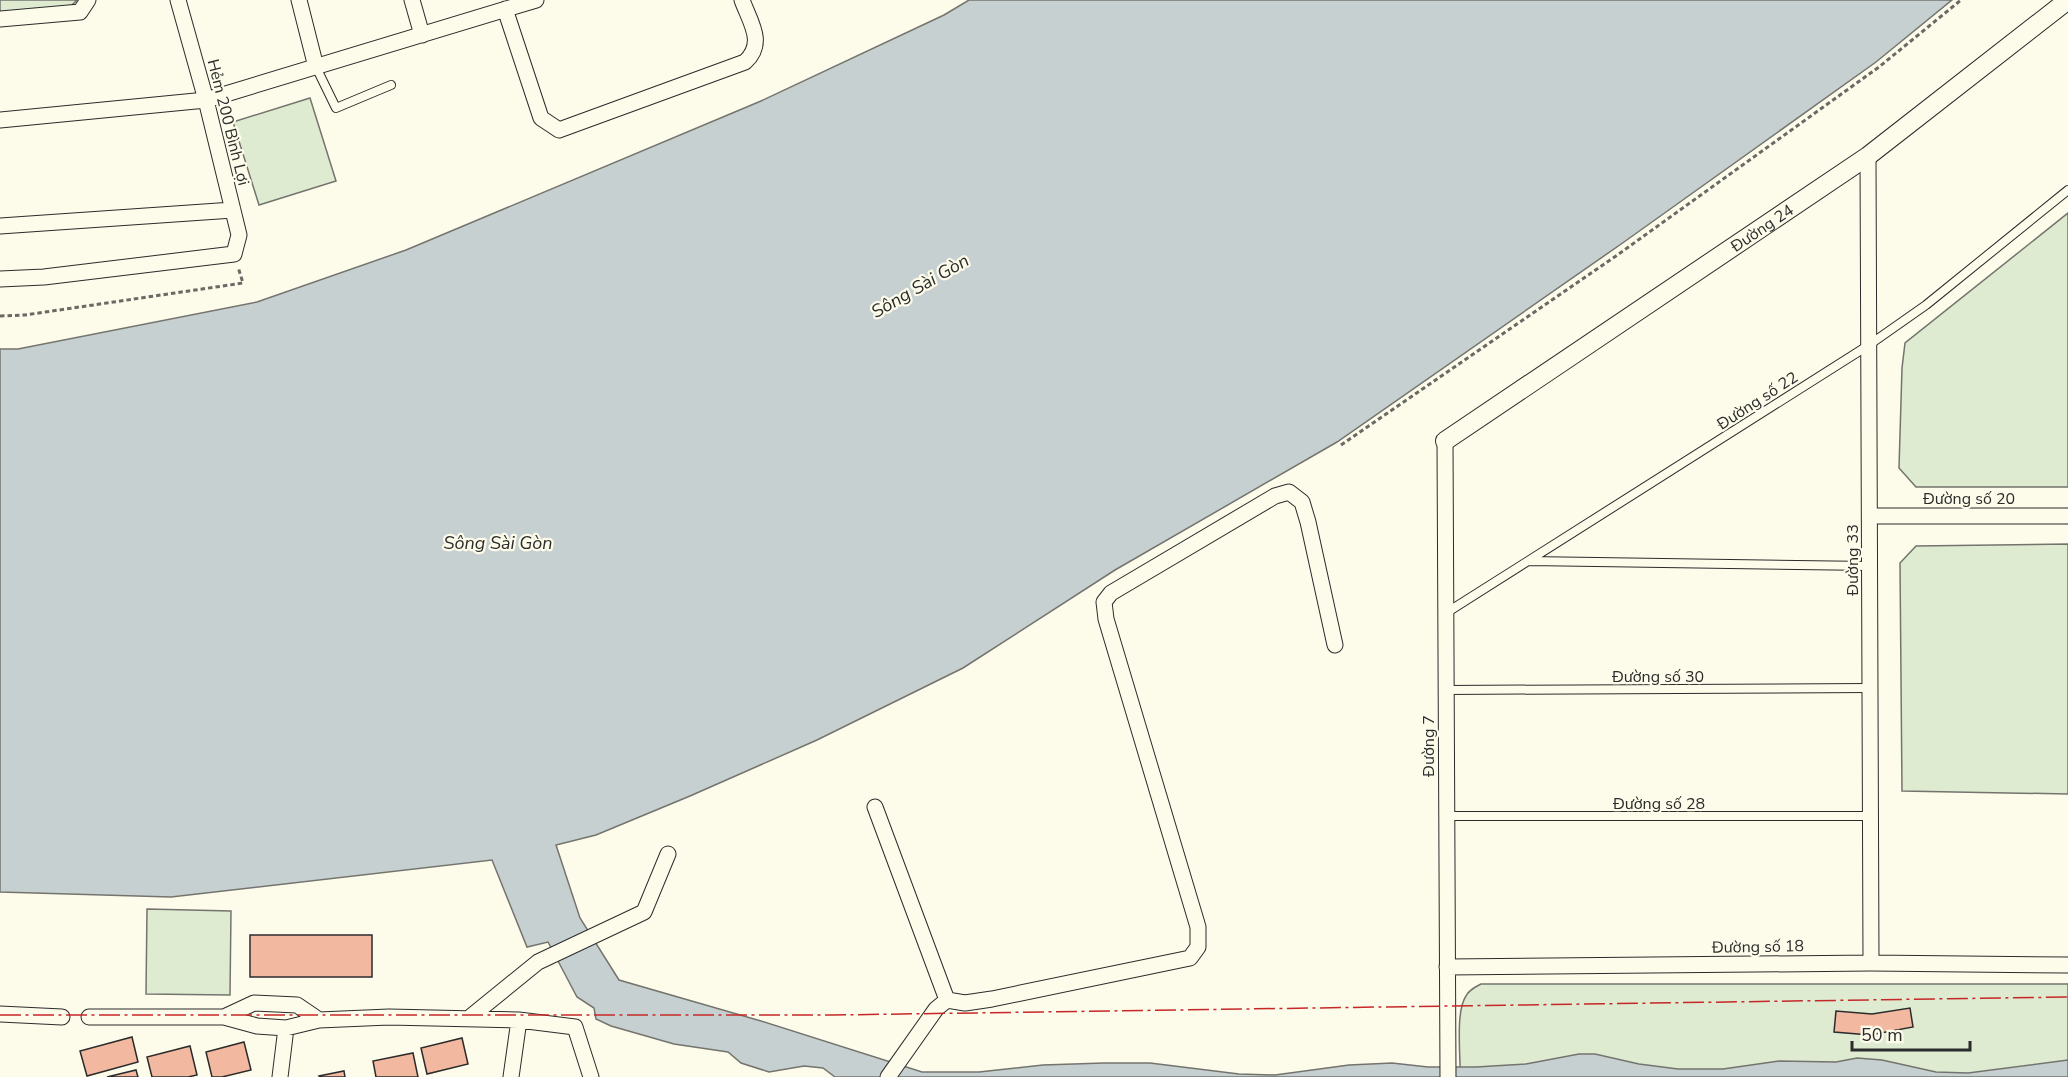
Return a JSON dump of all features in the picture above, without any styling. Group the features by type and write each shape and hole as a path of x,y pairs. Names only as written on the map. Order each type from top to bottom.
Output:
{"street":[{"path":"0,19 80,12 88,0"},
{"name":"Hẻm 200 Bình Lợi","path":"0,279 44,277 234,254 239,236 206,100 178,0"},
{"path":"300,0 316,67"},
{"path":"412,0 422,35"},
{"path":"0,120 206,100 537,0"},
{"path":"505,9 541,118 559,130 748,60 755,49 756,37 742,0"},
{"name":"Đường 24","path":"1445,441 1868,156 2068,0"},
{"name":"Đường 33","path":"1868,156 1872,963"},
{"path":"0,226 232,210"},
{"name":"Đường 7","path":"1445,441 1448,1077"},
{"path":"888,1077 936,1009 947,1000 965,1003 992,999 1190,958 1198,947 1198,927 1106,619 1104,602 1112,593 1275,496 1289,492 1302,502 1335,645"},
{"name":"Đường số 20","path":"1869,516 2068,516"},
{"path":"875,807 947,1000"},
{"path":"469,1018 538,962 644,912 668,854"},
{"name":"Đường số 18","path":"1447,967 1872,963 2068,965"},
{"path":"224,1017 254,1003 297,1005 319,1020"},
{"path":"0,1014 62,1017"},
{"path":"89,1017 224,1017 256,1026 286,1028 319,1020 389,1017 519,1020 575,1027 591,1077"},
{"path":"511,1077 519,1020"},
{"path":"280,1077 286,1028"}],"lane":[{"path":"316,67 336,108 391,85"},
{"name":"Đường số 22","path":"1446,613 1869,345 1926,305 2068,190"},
{"path":"1528,561 1870,566"},
{"name":"Đường số 30","path":"1446,690 1870,688"},
{"name":"Đường số 28","path":"1447,816 1871,816"}],"path":[{"path":"1341,445 1675,214 1879,67 1961,0"},
{"path":"0,316 25,315 243,283"}],"green space":[{"path":"0,0 77,0 71,6 0,13"},
{"path":"310,98 336,181 259,205 233,122"},
{"path":"2068,213 2068,487 1916,487 1899,468 1905,343"},
{"path":"2068,544 2068,794 1902,791 1900,563 1916,546"},
{"path":"147,909 231,911 230,995 146,994"},
{"path":"1481,984 2068,984 2068,1077 1460,1077 1460,1023 1463,1003 1469,992"}],"water":[{"name":"Sông Sài Gòn","path":"969,0 1952,0 1876,62 1624,242 1337,442 1115,570 963,668 817,740 690,796 596,835 556,845 580,918 619,980 761,1021 922,1072 979,1072 1043,1065 1150,1063 1239,1074 1275,1075 1349,1065 1392,1063 1428,1067 1526,1064 1579,1054 1595,1054 1639,1064 1678,1069 1723,1069 1779,1061 1836,1062 1857,1058 1882,1060 1936,1072 1968,1073 2068,1060 2068,1077 835,1077 823,1068 804,1066 769,1072 741,1063 728,1052 674,1044 611,1026 596,1019 594,1008 577,997 548,942 527,947 492,860 171,897 0,892 0,349 18,349 257,302 406,250 761,101 944,15"}],"building":[{"path":"250,935 372,935 372,977 250,977"},
{"path":"1910,1008 1913,1027 1870,1035 1834,1032 1836,1011 1872,1014"},
{"path":"132,1037 138,1062 87,1076 80,1051"},
{"path":"462,1038 468,1064 427,1074 421,1048"},
{"path":"244,1042 251,1070 212,1077 206,1052"},
{"path":"190,1046 197,1075 152,1077 147,1057"},
{"path":"413,1053 418,1077 376,1077 373,1061"},
{"path":"136,1070 138,1077 107,1077"},
{"path":"344,1071 345,1077 319,1076"}],"power":[{"path":"0,1015 833,1015 2068,997"}]}
